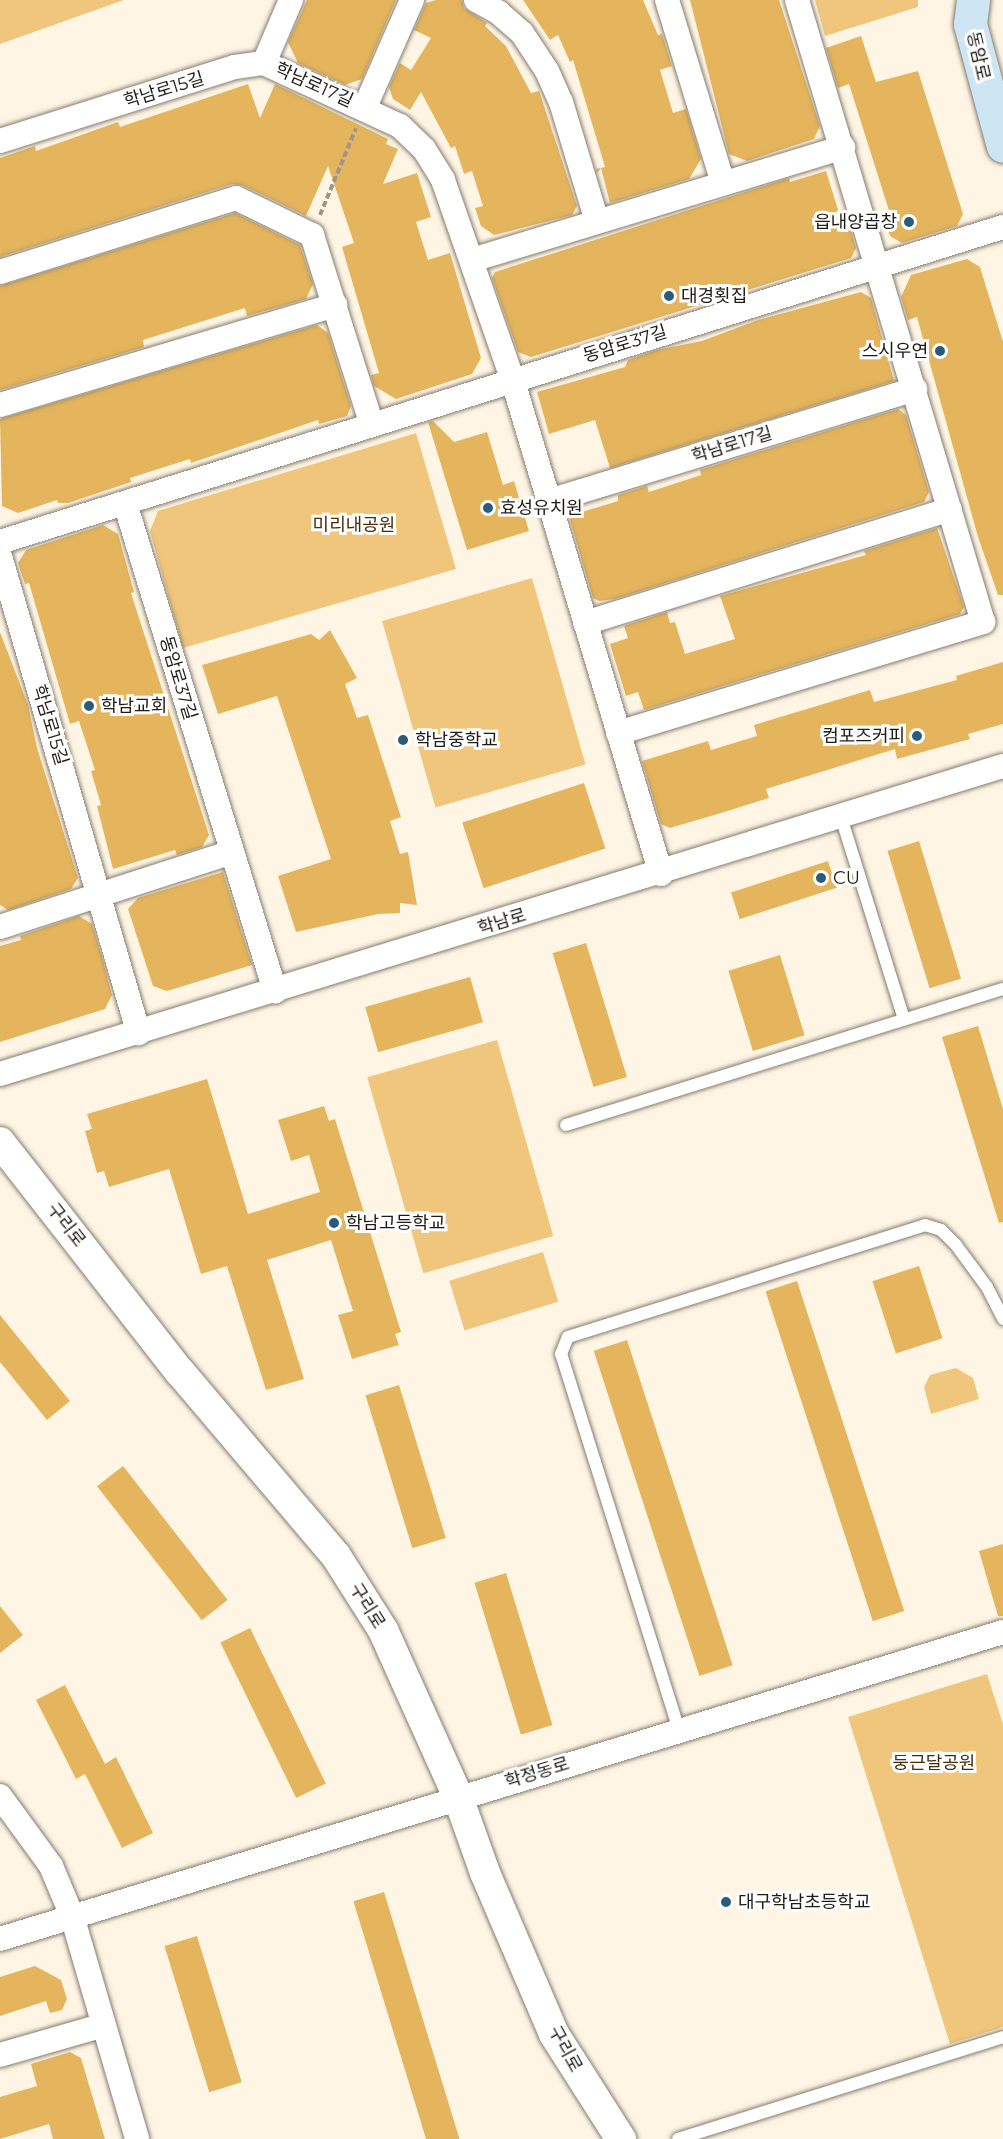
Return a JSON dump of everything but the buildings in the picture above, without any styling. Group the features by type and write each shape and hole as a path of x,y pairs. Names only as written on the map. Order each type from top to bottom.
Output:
{"main road":[{"name":"동암로","path":"972,0 970,24 1003,146"}],"street":[{"path":"264,63 291,0"},
{"name":"학남로17길","path":"365,107 412,0"},
{"path":"476,0 499,13 522,33 547,71 561,102 597,221"},
{"path":"667,0 723,183"},
{"path":"618,733 983,622 880,266 797,0"},
{"name":"학남로17길","path":"264,63 365,107 400,126 424,149 443,180 512,378 661,874"},
{"name":"학남로15길","path":"0,141 235,68 264,63"},
{"path":"472,260 843,147"},
{"path":"0,272 236,198 312,235 371,422"},
{"name":"동암로37길","path":"0,542 371,422 1003,227"},
{"path":"0,405 335,305"},
{"name":"학남로17길","path":"549,501 915,389"},
{"name":"동암로37길","path":"125,503 275,991"},
{"path":"585,623 950,509"},
{"name":"학남로15길","path":"0,556 139,1033"},
{"name":"학남로","path":"0,1074 661,874 1003,766"},
{"path":"0,927 232,852"},
{"name":"구리로","path":"0,1142 180,1372 336,1556 383,1630 458,1797 555,2034 621,2139"},
{"name":"학정동로","path":"0,1939 1003,1632"},
{"path":"0,1796 9,1825 51,1866 72,1916 137,2139"},
{"path":"0,2055 104,2025"}],"lane":[{"path":"841,817 904,1019"},
{"path":"566,1125 1003,989"},
{"path":"679,1730 561,1354 568,1337 925,1225 941,1230 956,1245 987,1287 1003,1319"},
{"path":"678,2139 1003,2037"}],"path":[{"path":"312,235 365,107"}],"green space":[{"path":"0,0 124,0 0,44"},
{"path":"815,0 918,0 918,7 825,36"},
{"name":"미리내공원","path":"416,433 456,569 183,648 150,531 158,511"},
{"path":"532,578 585,764 436,807 382,621"},
{"path":"497,1040 553,1236 423,1273 367,1077"},
{"path":"543,1252 558,1302 464,1330 449,1281"},
{"path":"956,1368 973,1378 979,1399 931,1414 924,1387 930,1375"},
{"name":"둥근달공원","path":"987,1674 1003,1724 1003,2027 950,2044 848,1717"}],"place":[{"name":"읍내양곱창","path":"909,222"},
{"name":"대경횟집","path":"669,296"},
{"name":"스시우연","path":"940,351"},
{"name":"효성유치원","path":"488,508"},
{"name":"학남교회","path":"89,706"},
{"name":"컴포즈커피","path":"917,736"},
{"name":"학남중학교","path":"403,740"},
{"name":"CU","path":"821,878"},
{"name":"학남고등학교","path":"334,1223"},
{"name":"대구학남초등학교","path":"726,1902"}]}
